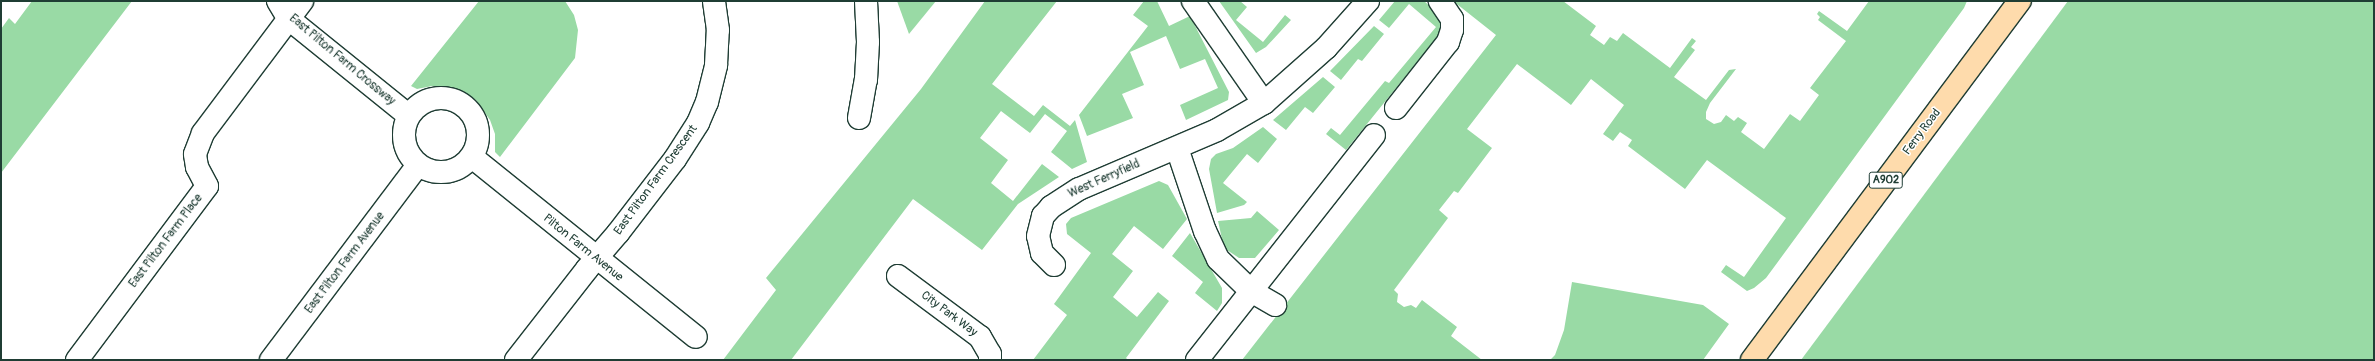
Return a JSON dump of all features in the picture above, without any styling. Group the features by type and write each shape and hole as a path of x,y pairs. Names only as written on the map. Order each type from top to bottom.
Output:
{"main road":[{"name":"Ferry Road","path":"1752,360 2020,1"}],"street":[{"path":"284,10 302,1"},
{"name":"East Pilton Farm Crescent","path":"516,360 675,159 698,123 709,97 716,65 718,30 714,1"},
{"path":"859,118 866,80 868,42 866,1"},
{"path":"1193,1 1264,103"},
{"name":"West Ferryfield","path":"1054,265 1042,253 1038,236 1043,216 1051,207 1079,189 1177,148 1242,117 1264,103 1326,48 1368,1"},
{"path":"1396,108 1448,42 1452,30 1452,19 1440,1"},
{"name":"East Pilton Farm Crossway","path":"284,10 409,116"},
{"name":"East Pilton Farm Place","path":"77,360 207,186 197,167 195,154 200,138 284,10"},
{"path":"451,99 462,104 476,122 479,134 472,157 453,171 429,171 418,165 405,148 403,137 409,116 427,100 451,99"},
{"path":"1197,360 1374,135"},
{"path":"1177,148 1211,246 1228,271 1251,291 1275,305"},
{"name":"Pilton Farm Avenue","path":"472,157 596,259 696,337"},
{"name":"East Pilton Farm Avenue","path":"272,360 418,165"},
{"name":"City Park Way","path":"898,276 980,337 990,354 990,360"}],"green space":[{"path":"32,1 132,1 1,173 1,29 9,18 15,24"},
{"path":"479,1 565,1 574,15 578,30 575,58 500,157 495,152 495,134 490,120 476,100 450,87 432,86 417,89 411,86"},
{"path":"897,1 936,1 909,34"},
{"path":"985,1 1057,1 992,84 1034,116 1043,105 1070,126 1075,120 1087,162 1072,169 1051,152 1067,131 1045,114 1030,133 1001,111 980,138 1008,160 991,183 1013,201 1042,164 1059,177 1018,204 982,250 913,199 791,360 723,360 776,290 766,278 921,89"},
{"path":"1144,1 1157,1 1169,26 1190,16 1229,92 1228,100 1186,120 1180,105 1218,88 1205,59 1180,69 1166,36 1130,52 1144,85 1122,94 1133,118 1087,136 1079,115 1148,26 1133,15"},
{"path":"1219,1 1240,1 1247,7 1236,20 1263,42 1285,15 1291,20 1266,47 1256,53"},
{"path":"1395,1 1424,1 1441,16 1442,31 1346,150 1326,134 1331,128 1340,135 1385,81 1389,83 1436,27 1409,4 1389,28 1379,20"},
{"path":"1453,1 1563,1 1596,26 1590,35 1604,45 1610,37 1617,41 1623,33 1670,68 1692,38 1696,41 1691,47 1695,50 1674,77 1706,100 1729,70 1736,69 1710,103 1706,112 1706,119 1714,124 1721,122 1726,115 1734,121 1738,117 1747,123 1741,132 1764,149 1790,114 1800,121 1819,95 1810,88 1846,41 1818,20 1820,17 1817,14 1819,11 1847,31 1869,1 1967,1 1964,8 1766,278 1754,288 1747,291 1721,272 1726,265 1744,277 1786,218 1707,160 1685,189 1628,146 1632,140 1620,132 1613,141 1603,134 1624,105 1591,79 1571,105 1517,64 1467,129 1492,148 1458,193 1454,191 1439,210 1448,218 1394,290 1398,294 1397,302 1404,307 1411,305 1416,308 1422,300 1457,327 1451,336 1482,360 1242,360 1496,35"},
{"path":"2068,1 2374,1 2374,360 1801,360"},
{"path":"1374,26 1384,34 1362,61 1358,59 1341,80 1330,71"},
{"path":"1323,77 1335,87 1313,113 1305,107 1286,130 1273,120"},
{"path":"1263,127 1277,139 1258,163 1247,154 1223,183 1247,202 1244,205 1217,213 1209,169 1211,159 1216,154 1233,148"},
{"path":"1159,181 1168,185 1187,219 1163,249 1134,226 1112,254 1133,271 1113,297 1137,317 1158,292 1169,301 1126,358 1128,360 1033,360 1067,315 1054,304 1091,253 1067,234 1066,224 1071,218"},
{"path":"1257,211 1279,230 1255,258 1239,258 1224,248 1218,221 1251,218"},
{"path":"1190,233 1222,288 1222,303 1217,311 1195,293 1203,282 1172,256"},
{"path":"1572,282 1703,305 1729,324 1703,360 1550,360 1555,355 1564,330"}]}
